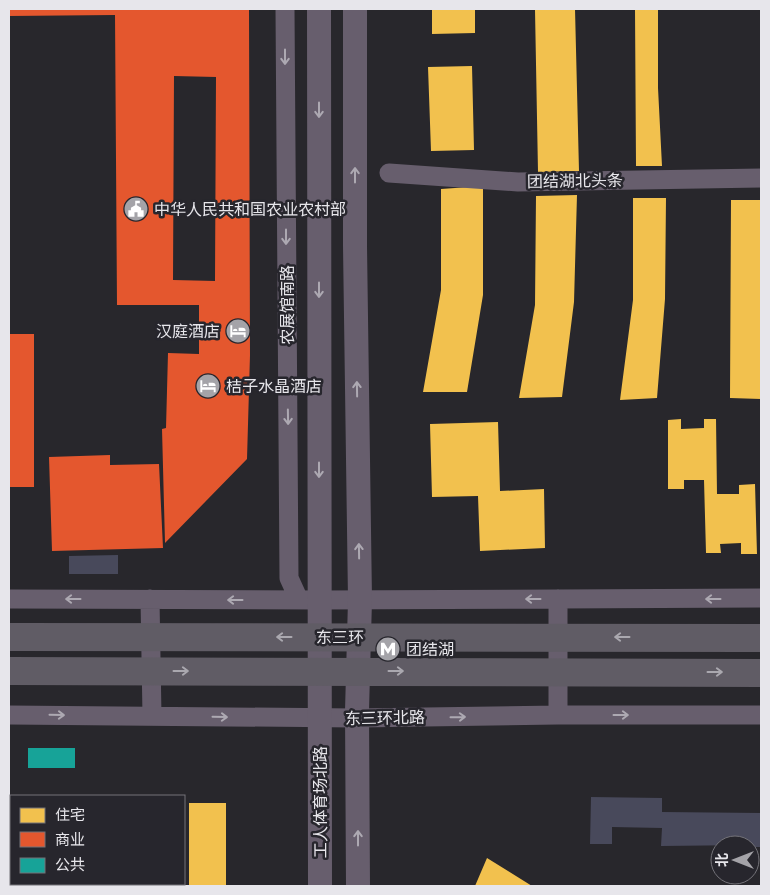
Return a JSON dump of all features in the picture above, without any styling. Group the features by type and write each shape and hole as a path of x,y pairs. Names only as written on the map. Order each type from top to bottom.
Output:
{"highway":[{"name":"东三环","path":"9,637 761,638"},
{"path":"9,671 761,673"}],"main road":[{"name":"农展馆南路","path":"309,600 318,9"},
{"path":"355,9 355,246 360,600 357,718 358,886"},
{"name":"工人体育场北路","path":"309,600 319,718 320,886"}],"street":[{"name":"农展馆南路","path":"285,9 289,578 309,600"},
{"name":"团结湖北头条","path":"389,173 518,182 761,178"},
{"path":"9,599 761,598"},
{"path":"150,599 152,716"},
{"path":"558,599 558,715"},
{"name":"东三环北路","path":"9,715 357,718 558,715 761,715"}],"building: 住宅":[{"path":"432,9 475,9 475,33 432,34"},
{"path":"575,9 579,171 538,172 535,10"},
{"path":"635,10 658,10 658,88 662,166 636,166"},
{"path":"472,66 474,150 431,151 428,67"},
{"path":"483,186 483,295 467,392 423,392 441,290 441,189"},
{"path":"577,195 574,302 562,397 519,398 535,305 536,196"},
{"path":"633,198 666,198 665,299 657,398 620,400 633,300"},
{"path":"731,200 761,200 761,399 730,398"},
{"path":"681,419 681,429 704,428 704,419 716,419 717,494 739,494 739,485 755,484 757,554 741,554 741,543 720,544 721,553 706,553 704,480 684,480 684,489 668,489 668,420"},
{"path":"498,422 500,491 544,489 545,548 480,551 478,496 432,497 430,424"},
{"path":"189,803 226,803 226,886 189,886"},
{"path":"10,805 10,885 41,886 9,886"},
{"path":"487,858 532,886 475,886"},
{"path":"92,885 136,885 136,886"}],"building: 商业":[{"path":"9,9 249,9 250,355 247,459 165,543 162,429 166,428 168,353 199,354 199,305 117,305 115,15 9,16","holes":["174,76 216,77 215,281 173,280"]},
{"path":"9,334 34,334 34,487 9,487"},
{"path":"110,455 110,465 159,464 163,548 52,551 49,457"}],"building: 公共":[{"path":"28,748 75,748 75,768 28,768"}],"building: 其他":[{"path":"118,555 118,574 69,574 69,556"},
{"path":"591,797 662,798 662,812 761,813 761,847 760,835 710,835 710,845 661,846 662,828 612,827 612,844 590,844"}],"place":[{"name":"中华人民共和国农业农村部","path":"136,209"},
{"name":"汉庭酒店","path":"238,331"},
{"name":"桔子水晶酒店","path":"208,386"},
{"name":"团结湖","path":"388,649"}]}
